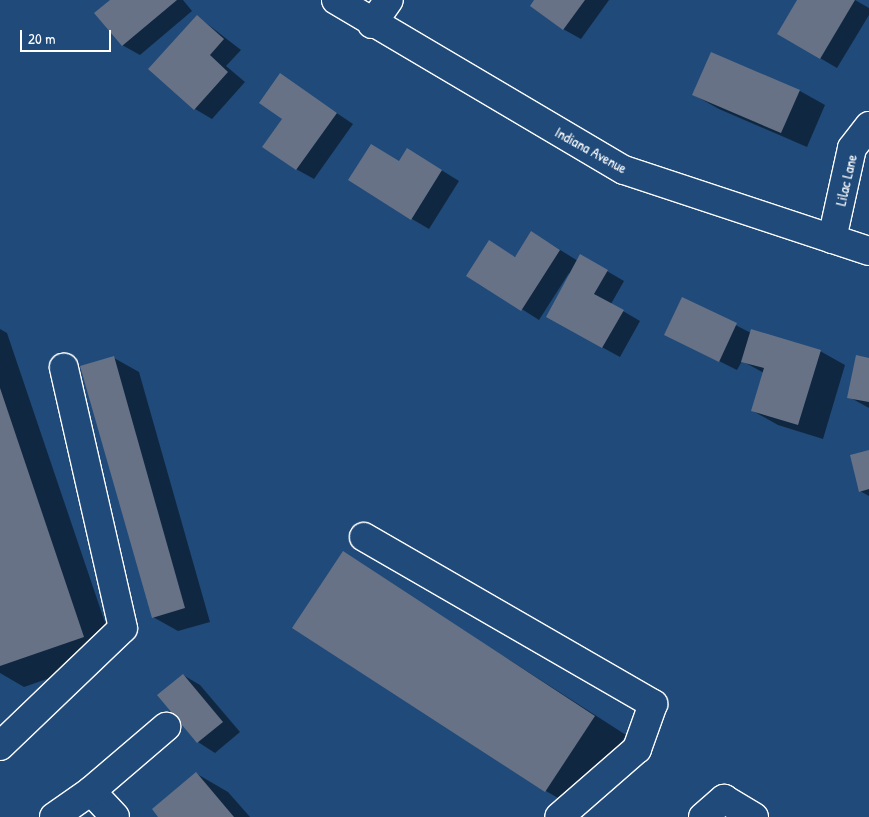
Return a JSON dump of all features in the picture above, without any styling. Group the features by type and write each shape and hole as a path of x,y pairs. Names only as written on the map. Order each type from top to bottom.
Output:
{"street":[{"name":"Indiana Avenue","path":"336,0 372,24 624,170 869,251"},
{"path":"372,24 389,0"},
{"name":"Lilac Lane","path":"832,239 852,148 869,126"},
{"path":"0,746 123,628 64,368"},
{"path":"364,537 653,704 637,749 559,817"},
{"path":"54,817 91,791 166,727"},
{"path":"91,791 115,817"},
{"path":"703,817 724,799 754,817"}],"building":[{"path":"110,0 177,0 122,46 94,13"},
{"path":"534,0 585,0 563,30 530,6"},
{"path":"797,0 855,0 820,59 777,34"},
{"path":"197,15 224,39 210,55 228,72 194,110 148,69"},
{"path":"711,52 800,90 781,133 692,95"},
{"path":"280,73 337,113 296,170 262,147 282,119 259,103"},
{"path":"371,144 399,161 407,148 442,170 411,220 348,180"},
{"path":"531,231 560,250 521,311 466,276 489,240 515,257"},
{"path":"580,254 608,270 594,294 624,310 602,348 546,317"},
{"path":"682,297 737,323 719,362 664,335"},
{"path":"751,329 821,350 798,425 751,411 764,368 741,362"},
{"path":"856,355 869,358 869,402 847,398"},
{"path":"114,356 185,608 152,618 80,366"},
{"path":"0,388 84,637 0,666"},
{"path":"869,450 869,489 859,492 850,455"},
{"path":"343,551 595,716 545,792 292,628"},
{"path":"183,674 223,722 197,743 157,695"},
{"path":"196,772 234,817 158,817 152,809"}]}
